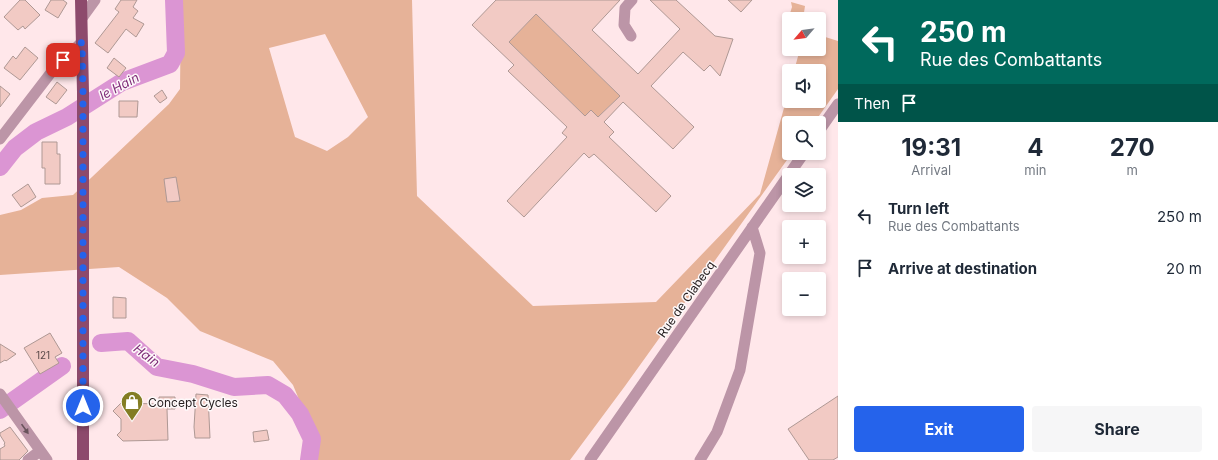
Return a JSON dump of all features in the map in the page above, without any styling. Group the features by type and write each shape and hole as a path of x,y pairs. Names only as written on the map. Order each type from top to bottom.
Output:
{"main road":[{"path":"81,0 83,92 83,460"}],"street":[{"path":"82,18 94,0"},
{"path":"631,36 624,25 625,8 632,0"},
{"path":"0,139 53,70 82,42"},
{"path":"826,121 838,104"},
{"name":"Rue de Clabecq","path":"590,460 799,160"},
{"path":"700,460 717,432 740,370 760,254 752,227"},
{"path":"4,400 44,456 28,460"}],"shaded area":[{"path":"181,0 412,0 417,196 533,306 656,302 760,194 784,108 825,108 819,116 782,116 782,160 787,160 570,460 316,460 319,448 293,385 273,361 200,331 167,298 119,267 0,275 0,215 21,210 42,198 73,195 169,104 180,89","holes":["325,34 368,117 348,137 327,151 295,137 269,48"]},
{"path":"791,2 805,6 804,12 790,12 792,7"},
{"path":"536,14 620,96 598,117 591,110 585,116 509,42"},
{"path":"826,37 838,41 838,89 826,106 826,64 796,64 798,56 826,56"}],"building":[{"path":"20,0 25,0 40,15 25,29 23,26 18,30 4,17"},
{"path":"51,0 63,0 67,3 58,18 45,10"},
{"path":"121,0 137,0 133,7 138,11 133,18 144,24 136,37 126,29 108,53 95,43 119,12 115,9"},
{"path":"496,0 620,0 592,30 638,74 680,29 650,0 676,0 715,36 733,39 720,76 710,65 704,71 683,52 651,86 694,127 673,149 623,102 604,122 614,132 609,137 671,196 656,212 594,154 589,158 584,153 524,217 507,201 567,137 562,133 567,127 508,71 514,65 472,25","holes":["536,14 620,96 598,117 591,110 585,116 509,42"]},
{"path":"728,0 752,0 741,12"},
{"path":"25,47 38,58 20,80 4,68 13,56 16,59"},
{"path":"114,58 126,68 119,77 107,68"},
{"path":"57,82 67,90 56,104 46,97"},
{"path":"0,86 10,94 0,107"},
{"path":"162,90 167,98 160,103 154,96"},
{"path":"119,101 138,101 137,117 119,117"},
{"path":"42,142 57,142 57,154 60,154 60,184 45,184 45,168 42,168"},
{"path":"176,177 180,201 167,202 164,179"},
{"path":"28,184 36,197 21,207 12,195"},
{"path":"113,297 126,298 126,318 113,318"},
{"path":"50,333 62,353 55,357 59,363 40,374 24,348"},
{"path":"0,344 16,354 0,363"},
{"path":"196,394 208,395 210,438 195,438 194,427"},
{"path":"838,396 838,457 833,460 809,460 788,429"},
{"path":"159,397 175,397 175,409 167,409 168,440 123,441 117,435 121,431 121,419 113,411 121,403 159,404"},
{"path":"10,427 28,451 19,460 0,460 0,449 5,446 5,443 0,433"},
{"path":"267,430 269,440 254,442 253,432"}],"waterway":[{"name":"le Hain","path":"0,167 15,148 36,132 67,117 122,82 170,64 176,53 174,0"},
{"name":"le Hain","path":"101,343 128,341 157,367 193,374 234,387 268,385 285,395 300,414 312,439 309,460"},
{"name":"le Hain","path":"0,410 62,366"}],"place":[{"name":"Concept Cycles","path":"132,422"}],"route":[{"path":"63,60 82,42 83,406"}],"water label":[{"name":"Hain","path":"147,355"}]}
